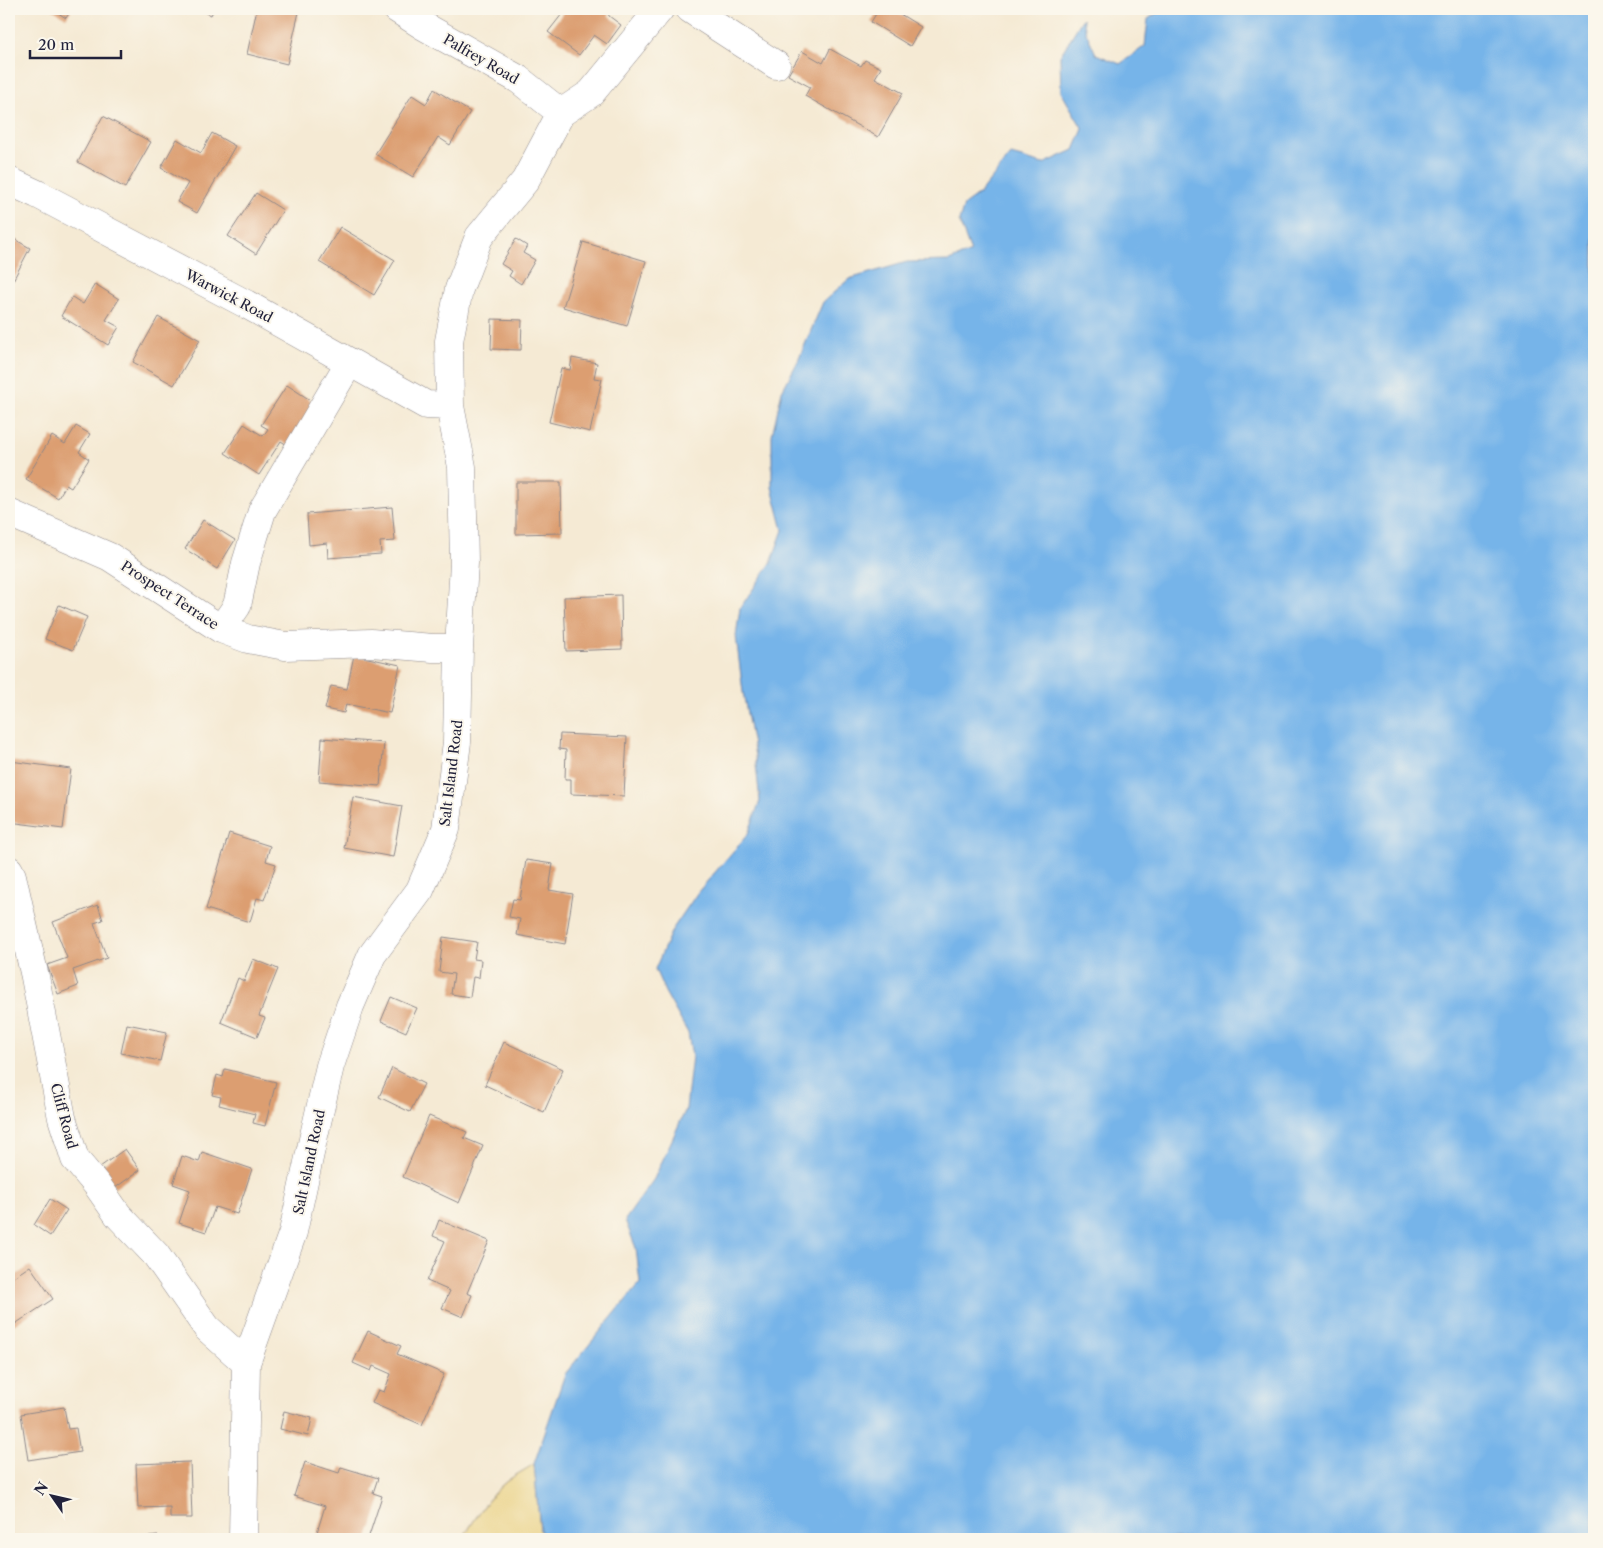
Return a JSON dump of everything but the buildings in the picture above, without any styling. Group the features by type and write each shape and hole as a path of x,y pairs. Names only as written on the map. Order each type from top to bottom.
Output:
{"street":[{"name":"Palfrey Road","path":"397,9 518,79 560,114"},
{"name":"Salt Island Road","path":"243,1539 246,1363 293,1232 330,1066 350,1006 372,956 420,890 446,828 457,742 459,648 464,563 462,467 450,406 449,341 459,289 479,237 525,181 560,114 592,93 660,9"},
{"path":"690,9 776,65"},
{"name":"Warwick Road","path":"9,181 246,304 426,405 450,406"},
{"path":"221,629 237,606 246,563 262,511 349,362"},
{"name":"Prospect Terrace","path":"9,513 110,557 221,629 248,639 285,646 371,643 459,648"},
{"name":"Cliff Road","path":"9,870 12,876 34,977 62,1118 75,1159 97,1185 118,1215 156,1255 207,1328 246,1363"}],"sand":[{"path":"534,1464 540,1530 544,1539 462,1539 482,1508 500,1487"}],"water":[{"path":"1163,9 1594,9 1594,1539 544,1539 540,1530 534,1464 565,1374 640,1283 636,1248 625,1220 654,1179 686,1109 692,1056 688,1033 665,992 655,969 672,930 698,892 748,834 760,801 755,756 743,692 736,636 740,608 771,563 783,530 772,487 772,435 782,391 798,361 823,302 849,279 907,262 949,261 971,252 959,221 964,205 979,194 1011,155 1043,164 1074,150 1083,129 1061,92 1060,56 1083,18 1086,32 1096,54 1120,64 1145,46 1148,19"}]}
